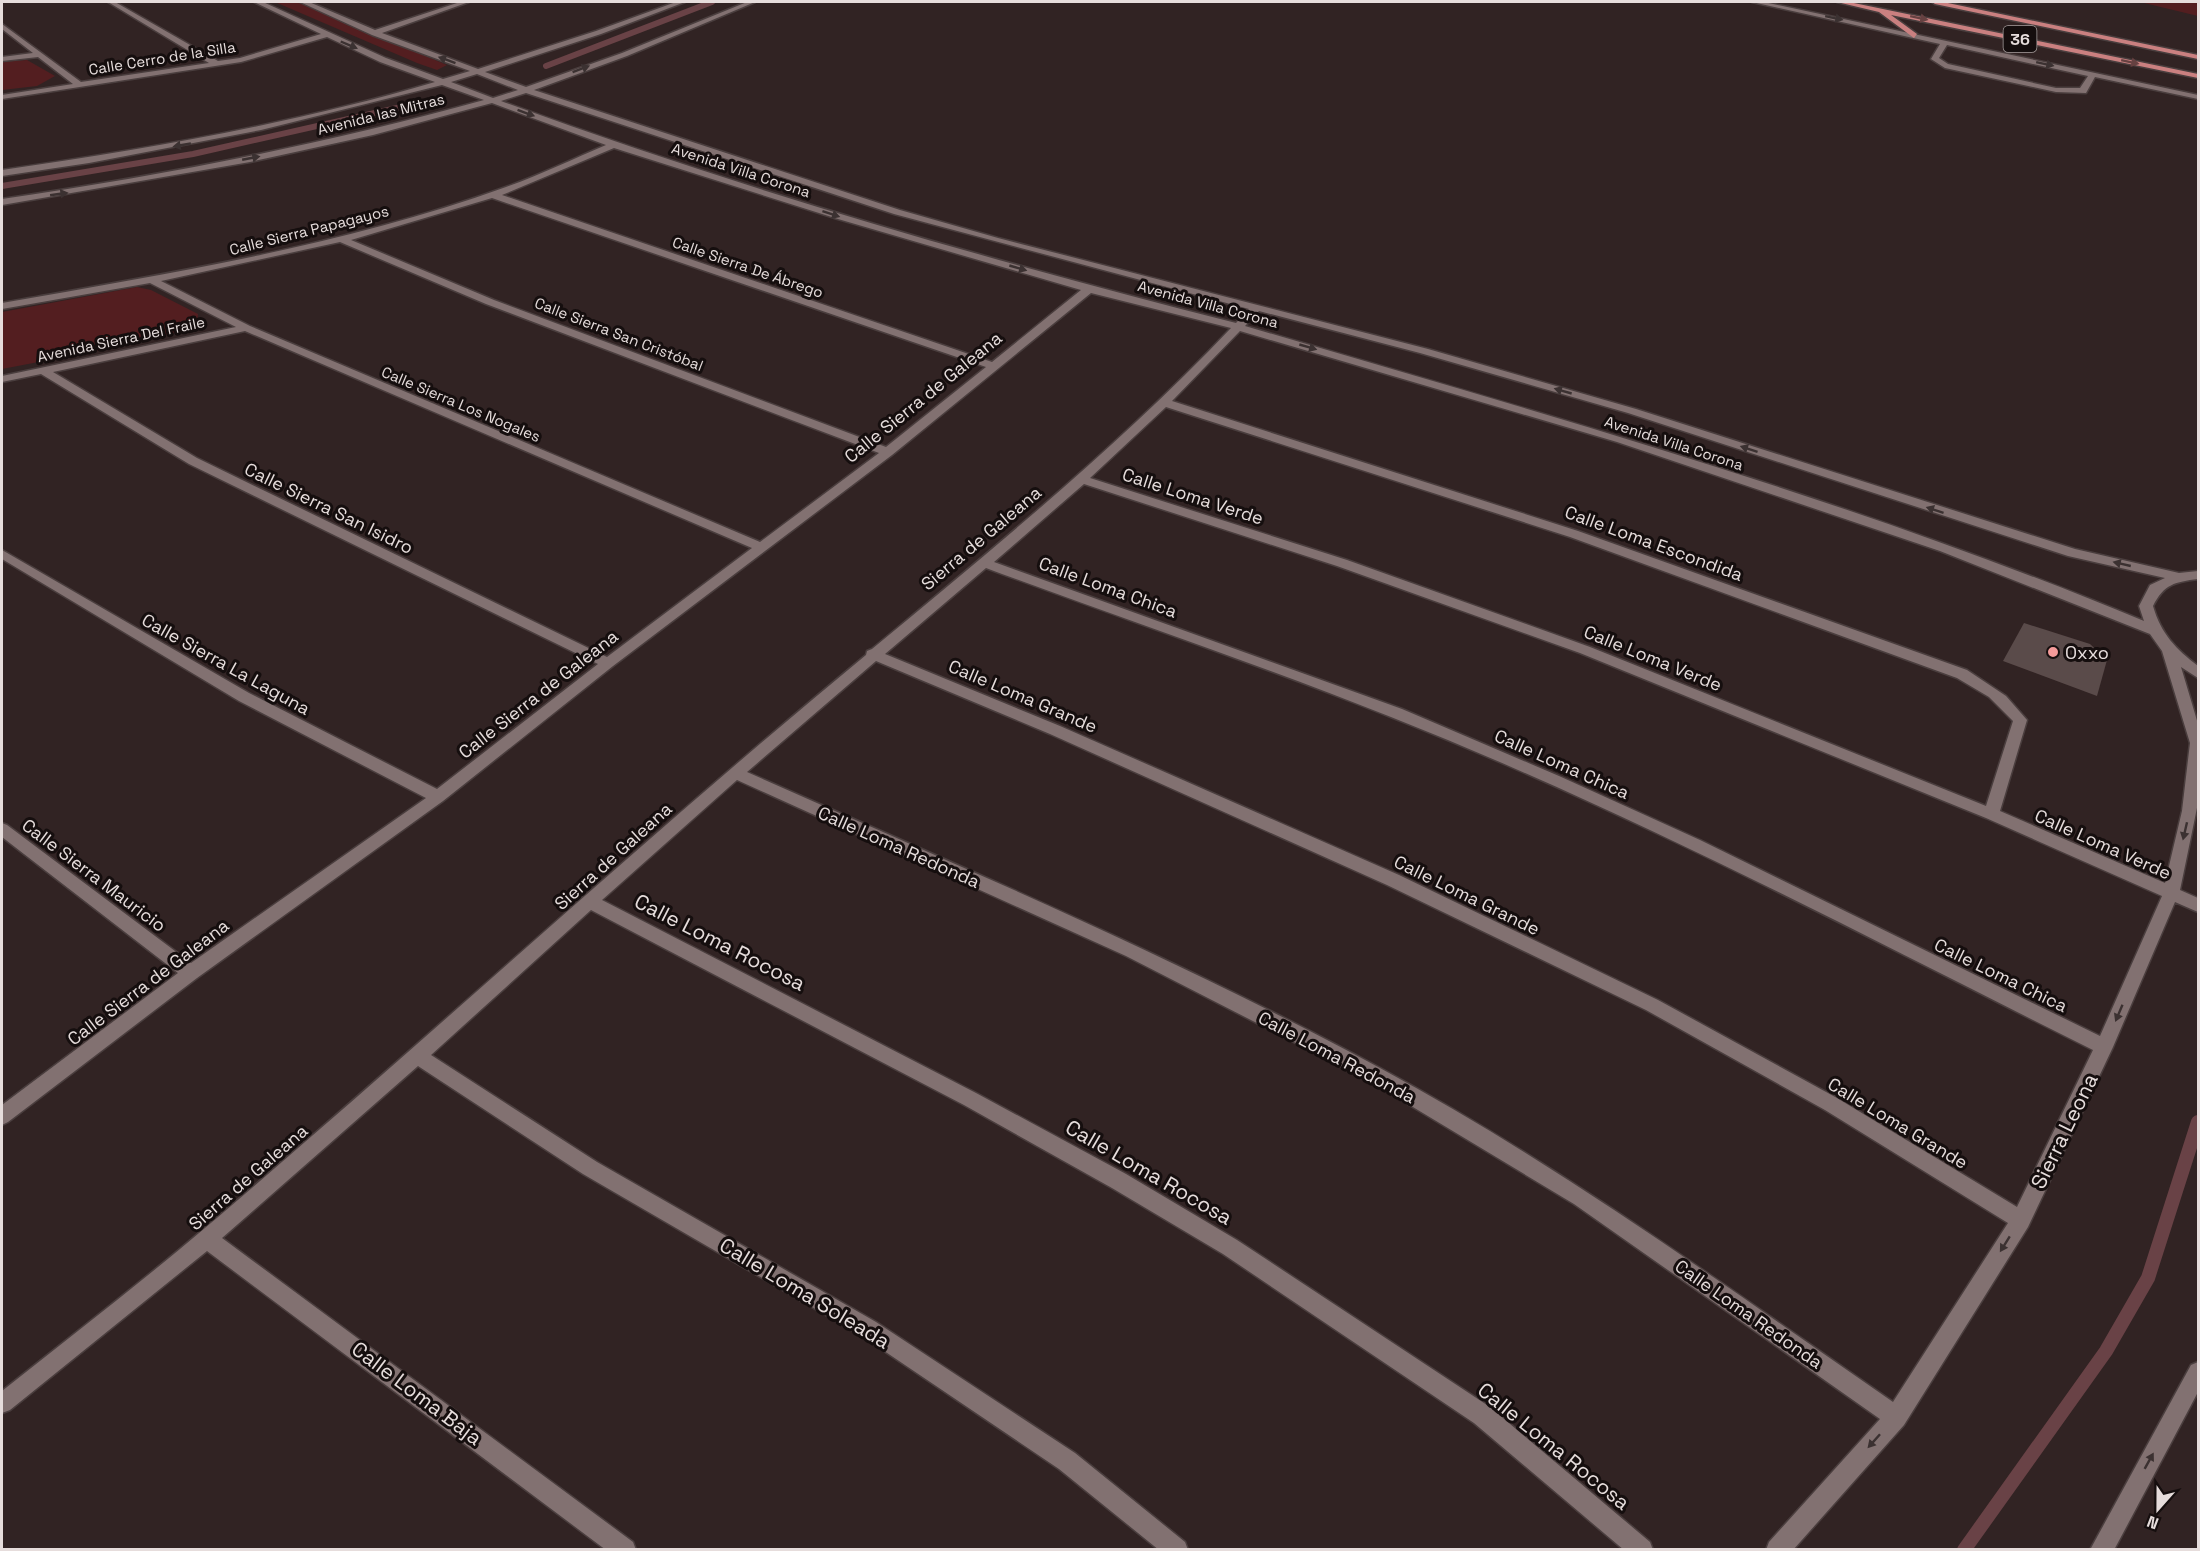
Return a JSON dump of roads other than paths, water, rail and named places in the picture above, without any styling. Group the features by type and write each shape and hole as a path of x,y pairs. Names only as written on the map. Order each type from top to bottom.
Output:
{"main road":[{"name":"36","path":"1841,2 2199,76"},
{"path":"1869,2 1914,36"},
{"name":"36","path":"1935,2 2199,57"},
{"path":"1974,2 2035,24"}],"street":[{"path":"111,2 217,63"},
{"name":"Avenida Villa Corona","path":"258,2 325,35 442,83 614,145 841,217 1089,289 1239,327 1632,444 1945,548 2067,594 2153,630"},
{"name":"Avenida Villa Corona","path":"304,2 375,33 526,90 897,212 1424,351 1632,411 2073,553 2179,577"},
{"path":"375,33 466,2"},
{"path":"645,16 652,2"},
{"name":"Avenida las Mitras","path":"2,173 224,137 442,83 481,73 681,2"},
{"name":"Avenida las Mitras","path":"2,202 78,191 266,155 492,100 526,90 752,2"},
{"path":"1756,2 2199,97"},
{"path":"2,26 81,86"},
{"name":"Calle Cerro de la Silla","path":"2,97 217,63 263,54 325,35"},
{"path":"1945,42 1935,58 1945,66 2056,90 2083,91 2093,74"},
{"path":"2,60 39,56"},
{"name":"Calle Sierra Papagayos","path":"2,306 153,281 341,239 493,195 550,174 614,145"},
{"name":"Calle Sierra De Ábrego","path":"493,195 993,366"},
{"name":"Calle Sierra San Cristóbal","path":"341,239 490,302 888,452"},
{"name":"Calle Sierra Los Nogales","path":"153,281 246,328 761,547"},
{"name":"Calle Sierra de Galeana","path":"2,1116 191,974 438,797 608,663 888,452 1089,289"},
{"name":"Sierra de Galeana","path":"3,1403 207,1239 418,1056 735,773 872,654 985,563 1166,403 1256,308"},
{"name":"Avenida Sierra Del Fraile","path":"2,379 246,328"},
{"name":"Calle Sierra San Isidro","path":"42,370 193,460 608,663"},
{"name":"Calle Loma Escondida","path":"1166,403 1574,534 1962,674 1989,689 2008,704 2020,720 1991,814"},
{"name":"Calle Loma Verde","path":"1081,479 1342,563 1586,650 1991,814 2199,905"},
{"name":"Calle Sierra La Laguna","path":"2,554 243,698 438,797"},
{"name":"Calle Loma Chica","path":"985,563 1397,713 1554,780 1694,844 2104,1047"},
{"path":"2199,575 2179,577 2155,588 2146,606 2153,630 2169,651 2199,673"},
{"name":"Sierra Leona","path":"1777,1550 1896,1417 2021,1220 2104,1047 2170,893 2190,811 2198,743 2169,651"},
{"name":"Calle Loma Grande","path":"872,654 1055,730 1393,880 1652,1005 1831,1104 2021,1220"},
{"name":"Calle Loma Redonda","path":"735,773 1132,951 1374,1074 1581,1197 1896,1417"},
{"name":"Calle Sierra Mauricio","path":"2,830 191,974"},
{"name":"Calle Loma Rocosa","path":"590,903 970,1098 1119,1181 1230,1247 1482,1415 1642,1550"},
{"name":"Calle Loma Soleada","path":"418,1056 590,1168 869,1329 1067,1461 1177,1550"},
{"name":"Calle Loma Baja","path":"207,1239 625,1550"},
{"path":"2101,1550 2199,1372"}],"waterway":[{"path":"546,66 712,2"},
{"path":"2,186 193,154 419,103"},
{"path":"1964,1550 2106,1351 2148,1278 2198,1122"}],"place":[{"name":"Oxxo","path":"2053,652"}]}
